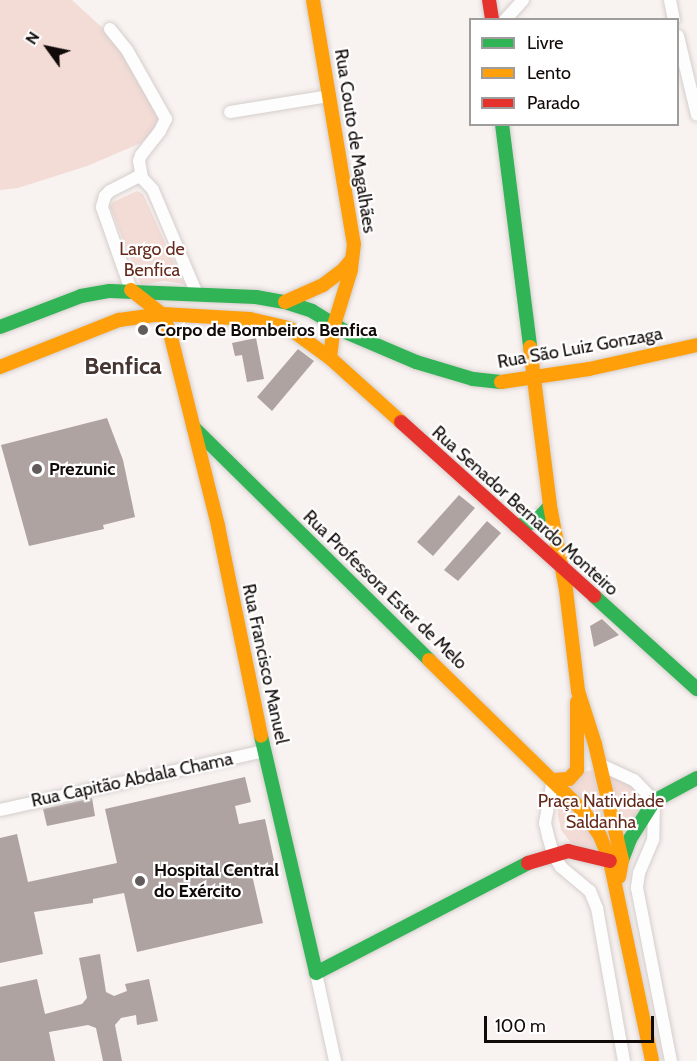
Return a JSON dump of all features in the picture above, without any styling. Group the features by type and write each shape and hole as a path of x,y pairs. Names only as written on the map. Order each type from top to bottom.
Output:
{"main road":[{"name":"Rua Couto de Magalhães","path":"313,0 354,244 334,325 330,357"},
{"path":"489,0 492,18"},
{"path":"502,126 550,506 562,569 578,691 599,765 620,856 616,894 652,1061"},
{"path":"285,302 323,285 344,269 352,259"},
{"path":"131,290 162,314"},
{"path":"0,327 81,296 110,291 197,294"},
{"name":"Rua São Luiz Gonzaga","path":"197,294 256,297 285,302 312,311 334,325 416,362 473,380 497,383 534,378 697,345"},
{"name":"Rua Senador Bernardo Monteiro","path":"0,367 119,320 162,314 207,315 268,322 298,333 330,357 697,689"},
{"name":"Rua Francisco Manuel","path":"162,314 170,333 218,526 264,751 316,973"},
{"name":"Rua Professora Ester de Melo","path":"192,426 553,780"},
{"path":"516,526 536,522 550,506"},
{"path":"553,780 569,779 577,770 575,733 578,691"},
{"path":"620,856 654,801 697,778"},
{"path":"553,780 620,856"},
{"path":"316,973 536,859 568,850 620,856"}],"street":[{"path":"507,18 523,0"},
{"path":"670,0 674,18"},
{"path":"110,29 127,50 166,119 160,131 141,155 139,161 142,178 153,190 197,294"},
{"path":"679,40 697,115"},
{"path":"230,112 329,96"},
{"path":"131,290 102,207 105,196 110,191 133,177 142,178"},
{"name":"Rua Capitão Abdala Chama","path":"0,810 264,751"},
{"path":"599,765 634,780 654,801 652,840 639,873 638,888 671,1061"},
{"path":"553,780 545,823 553,854 569,876 590,891 597,908 624,1061"},
{"path":"620,856 649,849"},
{"name":"Rua Francisco Manuel","path":"316,973 336,1061"}],"green space":[{"path":"0,0 72,0 118,42 133,61 158,119 154,130 141,143 87,166 18,188 0,190"},
{"name":"Largo de Benfica","path":"137,191 143,194 184,284 164,281 141,285 110,207 113,202"},
{"name":"Praça Natividade Saldanha","path":"596,769 637,787 643,799 644,816 607,855 573,845 561,830 558,815 559,800 581,773"}],"building":[{"path":"256,338 264,379 247,382 242,355 235,356 232,343"},
{"path":"298,349 314,361 272,411 257,397"},
{"path":"107,418 123,460 135,517 103,525 104,529 29,546 1,445"},
{"path":"459,495 475,508 433,556 417,542"},
{"path":"487,521 501,533 458,581 444,570"},
{"path":"602,619 619,635 594,647 590,626"},
{"path":"245,777 251,802 235,806 239,824 265,819 276,870 252,875 263,923 137,952 124,893 93,899 93,903 34,912 43,954 0,963 0,838 17,834 28,882 117,863 105,809"},
{"path":"92,798 95,816 47,826 43,809"},
{"path":"100,954 106,992 114,996 127,991 125,984 149,979 158,1021 137,1025 136,1015 121,1018 115,1025 122,1061 103,1061 96,1028 88,1025 49,1032 55,1061 0,1061 0,987 37,979 45,1014 82,1004 87,998 79,958"}],"traffic: fast":[{"path":"502,126 530,347"},
{"path":"0,327 81,296 110,291 256,297 285,302 312,311 348,333 416,362 473,379 501,382"},
{"path":"194,428 429,660"},
{"path":"516,526 535,522 550,506"},
{"path":"594,596 697,689"},
{"path":"261,736 316,973 528,863"},
{"path":"622,860 630,839 654,801 697,778"}],"traffic: slow":[{"path":"313,0 354,244 351,270 334,325 330,358"},
{"path":"285,302 323,285 344,269 352,259"},
{"path":"131,290 162,314 170,333 218,526 261,736"},
{"path":"0,367 119,320 162,314 250,319 289,328 330,358 401,422"},
{"path":"501,382 589,369 697,345"},
{"path":"530,347 550,506 566,590 578,691 595,744 622,860 619,877"},
{"path":"429,660 584,812 600,836 610,861 652,1061"},
{"path":"553,780 569,779 577,770 577,702"}],"traffic: jam":[{"path":"489,0 492,18"},
{"path":"401,422 594,596"},
{"path":"528,863 568,851 610,861"}],"place":[{"name":"Corpo de Bombeiros Benfica","path":"143,330"},
{"name":"Prezunic","path":"37,469"},
{"name":"Hospital Central do Exército","path":"140,881"}],"district":[{"name":"Benfica","path":"123,366"}]}
